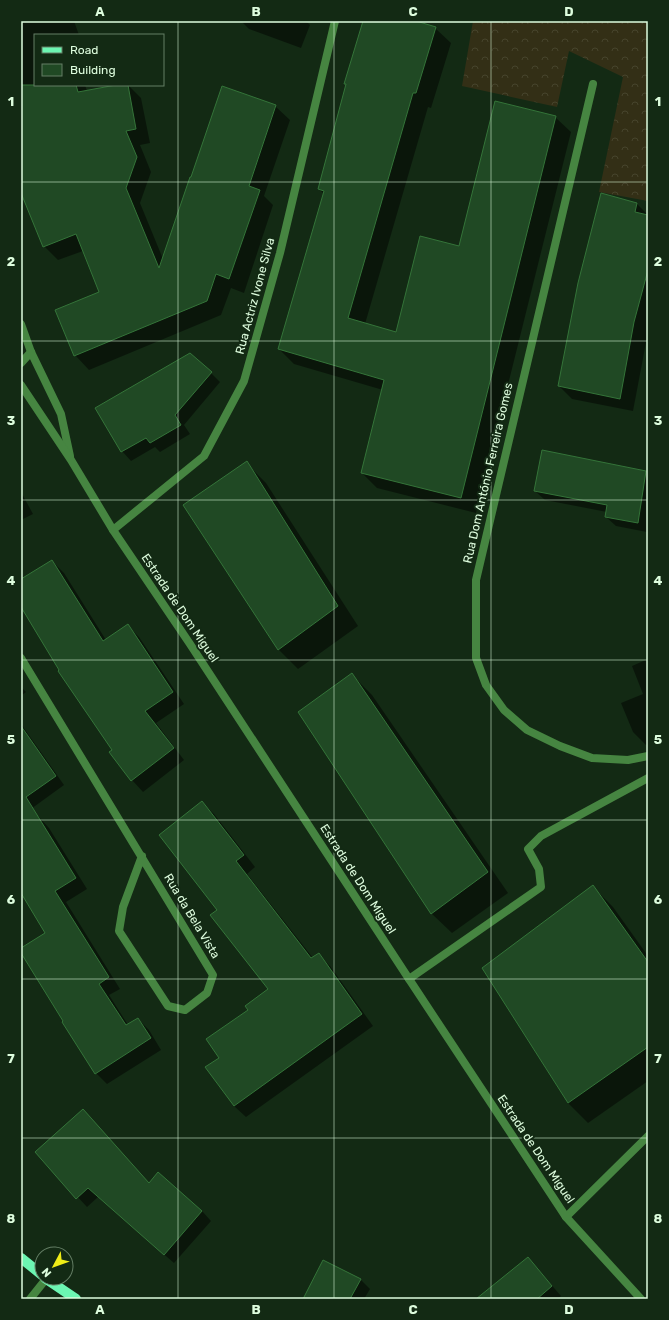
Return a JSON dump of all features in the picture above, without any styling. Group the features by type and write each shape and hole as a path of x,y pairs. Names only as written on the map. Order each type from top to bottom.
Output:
{"main road":[{"path":"21,1258 34,1269"},
{"path":"56,1286 76,1299"}],"street":[{"name":"Rua Actriz Ivone Silva","path":"113,530 204,456 244,381 280,254 335,21"},
{"name":"Rua Dom António Ferreira Gomes","path":"593,84 476,580 476,658 486,685 504,710 527,730 560,746 592,758 628,760 648,756"},
{"name":"Estrada de Dom Miguel","path":"21,324 31,352 61,414 71,460"},
{"path":"21,363 31,352"},
{"name":"Estrada de Dom Miguel","path":"21,385 71,460 113,530 190,644 566,1216 641,1299"},
{"name":"Rua da Bela Vista","path":"21,658 142,856 213,975 207,993 185,1010 168,1006 119,931 123,907 142,856"},
{"path":"409,979 541,887 539,869 528,849 541,836 648,778"},
{"path":"566,1216 648,1136"},
{"path":"30,1299 39,1286"}],"green space":[{"path":"473,21 648,21 648,201 599,192 623,77 569,51 557,107 462,86"}],"building":[{"path":"363,21 416,21 436,27 416,93 413,93 348,318 396,332 420,236 459,246 495,101 556,116 461,498 361,473 384,380 278,349 324,191 318,189 346,84 344,84"},
{"path":"21,85 76,86 78,92 111,86 128,86 136,129 126,131 137,157 126,188 159,268 222,86 276,105 249,186 260,190 229,279 216,274 207,301 74,356 55,310 99,292 76,234 43,247 21,193"},
{"path":"601,193 637,203 635,212 648,215 648,270 634,322 620,399 558,386 578,283"},
{"path":"190,353 212,372 175,415 181,425 150,443 146,438 121,452 95,408"},
{"path":"542,450 646,471 638,523 605,517 607,505 534,491"},
{"path":"247,461 338,606 278,650 183,505"},
{"path":"52,560 103,641 128,624 173,692 145,711 174,748 131,781 109,752 112,750 58,671 59,670 21,607 21,579"},
{"path":"352,673 488,872 431,914 298,712"},
{"path":"21,726 56,776 26,797 76,878 55,891 109,977 99,984 126,1025 138,1018 151,1038 95,1074 21,953 21,948 45,933 21,893"},
{"path":"202,801 244,855 236,861 311,958 319,953 362,1014 234,1106 205,1067 219,1058 206,1039 248,1010 245,1006 268,989 210,915 217,910 159,835"},
{"path":"593,885 648,962 648,1047 568,1103 482,968"},
{"path":"83,1109 149,1183 158,1172 202,1211 164,1255 88,1188 76,1199 35,1152"},
{"path":"528,1257 552,1286 537,1299 476,1299"},
{"path":"323,1260 361,1279 350,1299 303,1299"}]}
